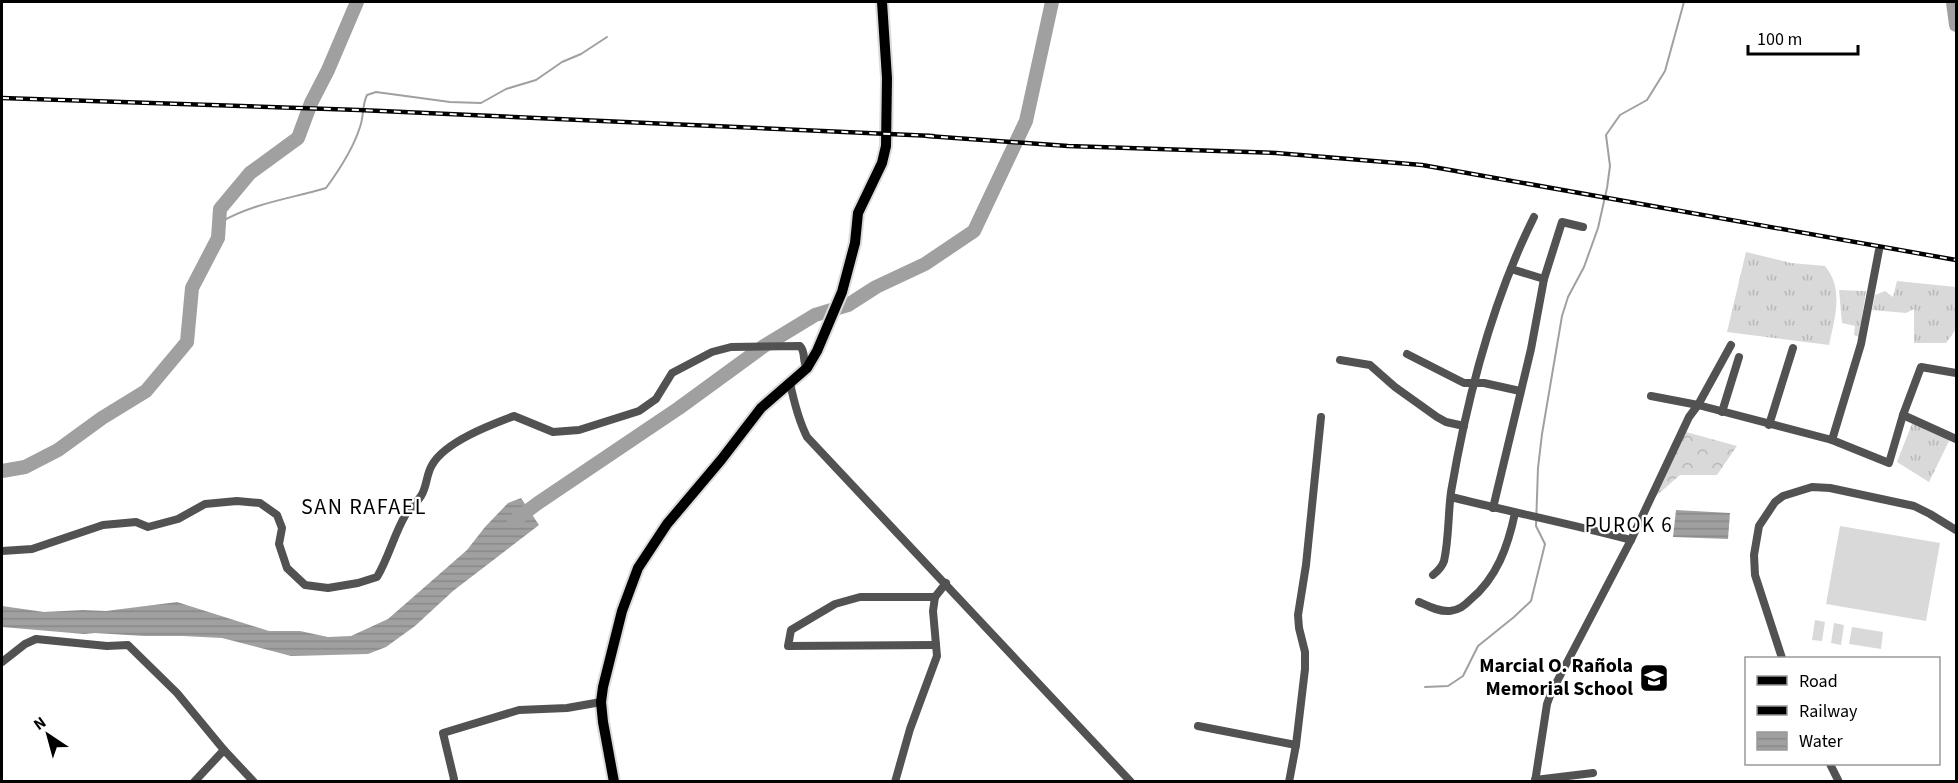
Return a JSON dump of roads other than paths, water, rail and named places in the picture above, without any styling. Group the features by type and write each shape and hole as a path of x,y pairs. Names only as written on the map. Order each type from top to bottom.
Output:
{"main road":[{"path":"614,782 601,702 622,611 638,568 667,524 761,408 807,368 817,351 842,292 855,243 858,213 879,172 886,146 887,78 882,2"}],"street":[{"path":"1433,575 1440,569 1443,561 1451,497 1464,426 1489,329 1520,244 1534,217"},
{"path":"1493,508 1531,349 1544,279 1562,222 1583,227"},
{"path":"1832,440 1861,344 1880,250"},
{"path":"1511,270 1544,279"},
{"path":"1593,773 1535,781 1547,704 1631,540 1689,417 1731,345"},
{"path":"2,551 32,549 103,525 136,522 148,526 178,519 206,504 237,501 260,503 277,514 282,528 279,544 287,568 305,585 328,588 358,583 377,577 387,560 394,537 407,513 423,495 432,465 453,445 483,427 514,416 553,432 579,430 639,411 656,399 672,373 712,352 731,347 800,346 803,352 803,364 807,368"},
{"path":"1769,425 1793,348"},
{"path":"1407,354 1464,383 1484,383 1520,391"},
{"path":"1722,412 1739,357"},
{"path":"1340,360 1370,365 1395,387 1437,417 1446,422 1464,426"},
{"path":"1651,396 1698,405 1832,440 1890,463 1921,367 1956,374"},
{"path":"790,383 794,403 807,437 1131,782"},
{"path":"1904,414 1956,439"},
{"path":"1289,782 1305,669 1305,652 1298,615 1306,565 1321,417"},
{"path":"1782,657 1755,575 1754,555 1759,526 1775,502 1783,496 1812,487 1830,488 1914,506 1930,513 1956,530"},
{"path":"1451,497 1631,540"},
{"path":"1419,602 1449,612 1459,609 1484,589 1505,551 1515,513"},
{"path":"895,782 910,729 938,656 933,611 936,597 946,583"},
{"path":"936,597 860,597 835,604 790,630 788,646 936,645"},
{"path":"2,662 25,644 36,639 107,646 128,645 177,693 254,782"},
{"path":"453,782 443,733 519,710 567,708 601,702"},
{"path":"1198,726 1296,745"},
{"path":"194,782 224,750"},
{"path":"1830,765 1839,782"}],"water":[{"path":"521,498 539,525 453,591 415,626 386,647 368,654 291,656 222,638 84,634 2,627 2,606 44,612 106,611 177,602 269,631 300,631 328,637 351,636 388,619 467,550 508,503"},
{"path":"1676,510 1730,513 1728,539 1673,537"}],"waterway":[{"path":"2,471 25,467 58,450 102,418 146,391 187,342 192,288 218,238 220,209 250,173 298,138 311,103 357,2"},
{"path":"514,521 679,408 764,346 815,315 848,305 876,287 925,264 974,231 1026,121 1052,2"},
{"path":"1425,687 1448,686 1463,676 1478,646 1531,601 1545,544 1536,526 1542,434 1562,316 1568,297 1584,267 1598,228 1607,188 1610,166 1606,135 1620,115 1647,100 1665,71 1684,2"},
{"path":"1953,2 1956,25"},
{"path":"219,223 258,206 326,188 354,143 367,95 376,92 450,102 481,103 506,89 536,80 562,62 581,54 607,37"}],"railway":[{"path":"2,98 359,110 933,136"},
{"path":"927,136 1068,146 1276,153 1422,165 1956,260"}],"place":[{"name":"Marcial O. Rañola Memorial School","path":"1654,678"}],"district":[{"name":"SAN RAFAEL","path":"364,507"},
{"name":"PUROK 6","path":"1629,525"}]}
